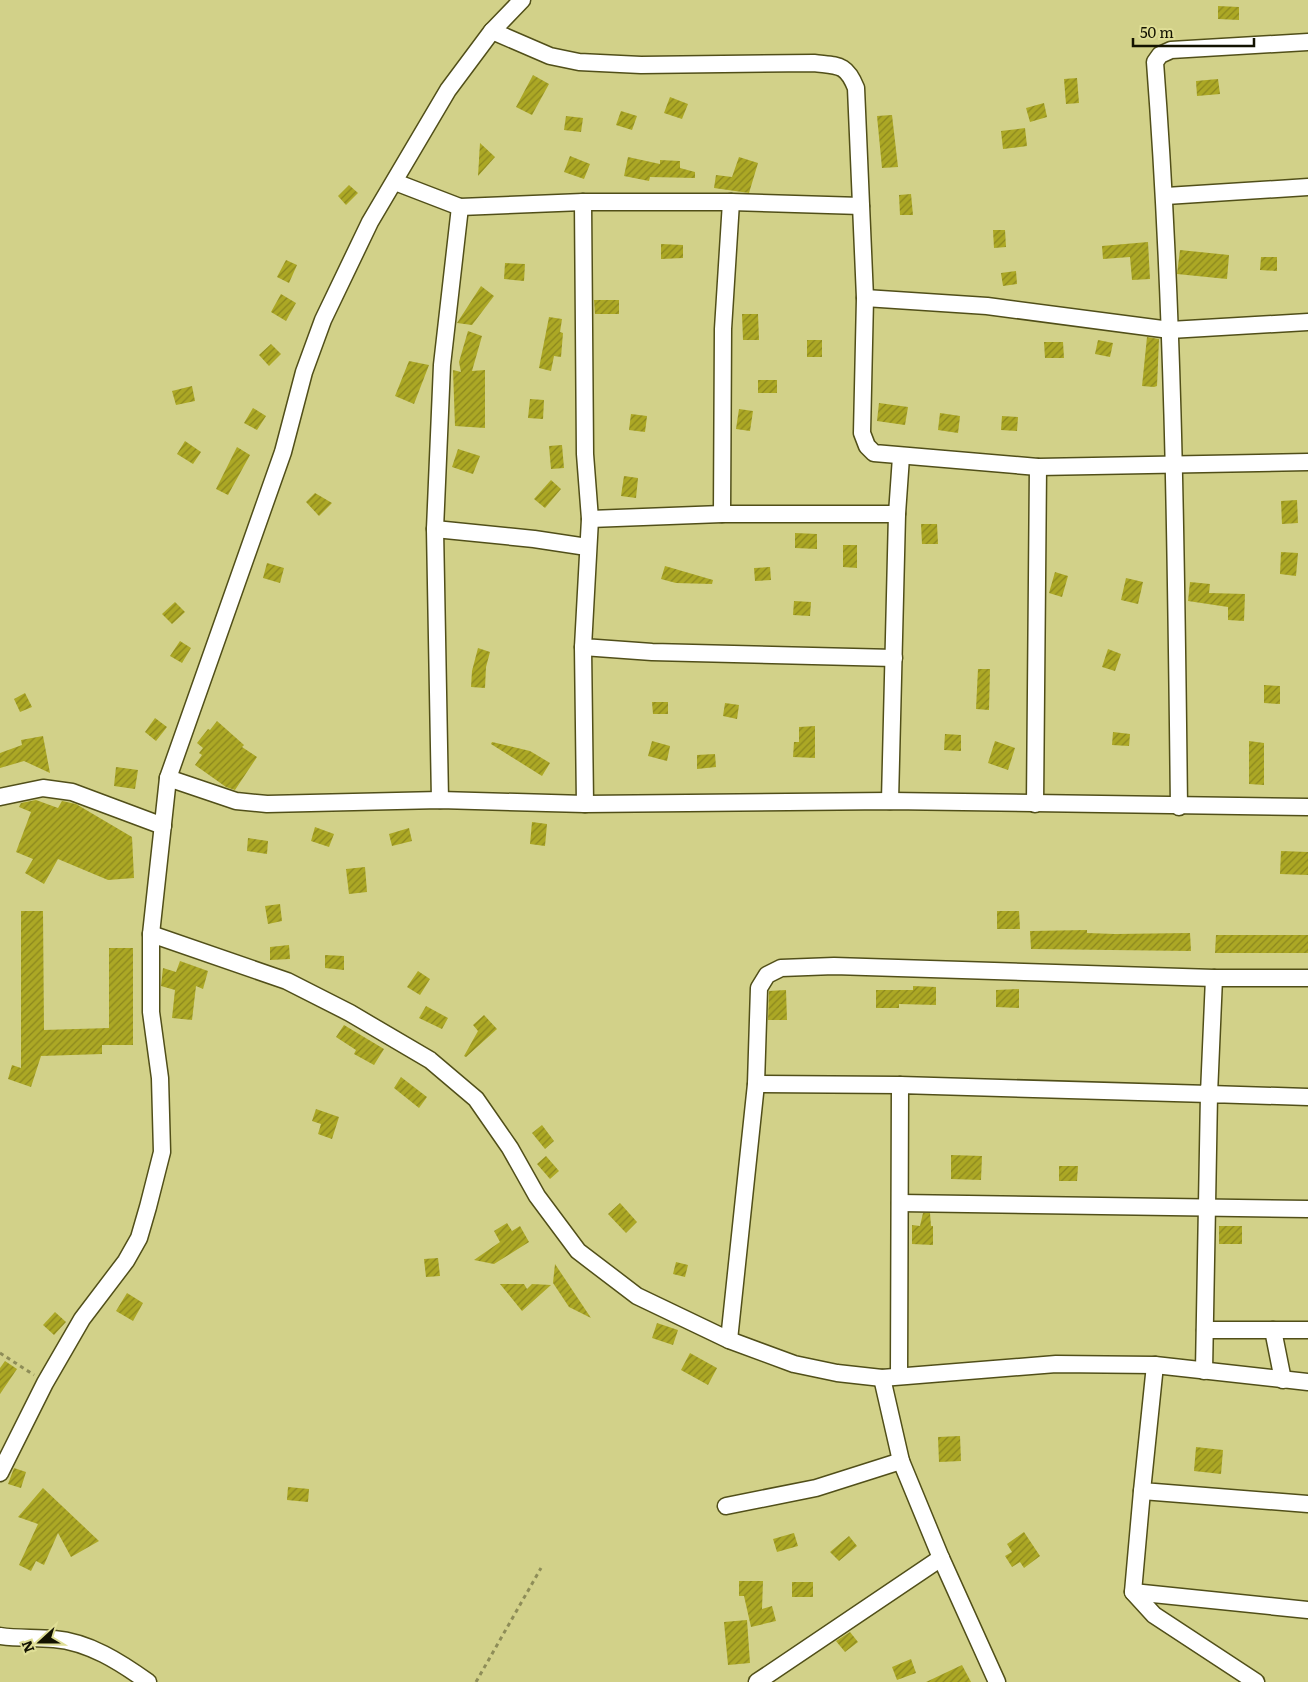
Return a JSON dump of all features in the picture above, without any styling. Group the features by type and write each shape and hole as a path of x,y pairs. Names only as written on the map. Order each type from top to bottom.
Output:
{"street":[{"path":"0,1473 45,1383 82,1319 126,1261 139,1238 162,1152 160,1078 151,1012 151,934 168,778 283,452 304,372 323,320 370,222 448,90 492,31 522,0"},
{"path":"492,31 550,56 579,62 641,65 814,63 841,66 850,73 856,88 862,206 865,298 862,433 867,446 874,453 901,457 1038,467 1308,462 1308,469"},
{"path":"1180,807 1175,463 1166,196 1156,62 1160,55 1172,50 1308,42"},
{"path":"395,182 460,207 583,202 731,202 862,206"},
{"path":"1166,196 1308,187"},
{"path":"583,202 585,445 590,519 583,646 585,804"},
{"path":"722,514 723,319 731,202"},
{"path":"440,800 435,529 442,366 460,207"},
{"path":"865,298 987,306 1170,330 1308,322"},
{"path":"890,801 896,514 901,457"},
{"path":"1035,804 1038,467"},
{"path":"590,519 722,514 896,514"},
{"path":"435,529 587,547"},
{"path":"583,646 652,652 894,658"},
{"path":"168,778 236,801 267,804 440,800 585,804 890,801 1180,807 1308,807"},
{"path":"0,797 43,788 72,792 163,826"},
{"path":"151,934 287,981 350,1013 430,1060 476,1099 510,1148 537,1196 578,1250 637,1296 729,1340 794,1364 837,1373 882,1378 1056,1364 1155,1365 1308,1382"},
{"path":"729,1340 756,1084 759,988 767,975 781,968 834,966 1214,978 1308,978"},
{"path":"1204,1371 1209,1094 1214,978"},
{"path":"756,1084 900,1085 1308,1097"},
{"path":"899,1376 900,1085"},
{"path":"900,1203 1208,1206 1308,1209"},
{"path":"1205,1330 1308,1330"},
{"path":"1273,1330 1283,1380"},
{"path":"1155,1365 1133,1592 1154,1615 1256,1682"},
{"path":"882,1378 901,1461 940,1558 997,1682"},
{"path":"726,1506 816,1488 901,1461"},
{"path":"1142,1491 1308,1504"},
{"path":"757,1682 940,1558"},
{"path":"1133,1592 1308,1610"},
{"path":"0,1636 56,1639 80,1644 104,1654 148,1682"}],"path":[{"path":"0,1353 45,1383"},
{"path":"476,1682 541,1568"}],"building":[{"path":"1218,6 1239,7 1239,20 1218,19"},
{"path":"533,75 549,84 532,115 516,107"},
{"path":"1077,78 1079,103 1066,104 1064,79"},
{"path":"1218,79 1220,94 1197,96 1196,81"},
{"path":"670,97 688,104 682,119 664,113"},
{"path":"1044,103 1047,117 1030,122 1026,108"},
{"path":"621,111 637,116 632,130 616,125"},
{"path":"892,115 898,167 882,168 877,116"},
{"path":"566,116 583,118 581,132 564,130"},
{"path":"1025,128 1027,146 1003,149 1001,131"},
{"path":"480,143 495,157 478,176"},
{"path":"570,156 590,164 584,179 564,172"},
{"path":"628,157 660,164 660,160 680,161 680,168 695,172 695,178 650,177 649,181 624,176"},
{"path":"739,157 758,163 749,193 714,188 716,175 732,177"},
{"path":"349,185 358,193 346,205 338,196"},
{"path":"911,194 913,215 900,215 899,195"},
{"path":"993,230 1005,230 1006,247 994,248"},
{"path":"1148,242 1150,279 1132,280 1130,257 1103,259 1102,246"},
{"path":"661,244 683,245 683,258 661,259"},
{"path":"1180,250 1229,255 1227,279 1177,274"},
{"path":"1261,257 1277,257 1277,271 1260,270"},
{"path":"286,260 297,265 289,283 277,277"},
{"path":"505,263 525,264 524,281 504,279"},
{"path":"1016,271 1017,284 1003,286 1001,273"},
{"path":"481,286 494,296 472,325 457,323"},
{"path":"281,294 296,303 286,321 271,312"},
{"path":"594,300 619,300 619,314 595,314"},
{"path":"742,314 758,314 759,340 743,340"},
{"path":"549,317 562,319 560,332 563,333 561,357 554,356 551,371 539,368"},
{"path":"468,331 482,336 472,371 485,370 485,428 455,426 453,370 461,372 459,362"},
{"path":"1147,337 1159,339 1157,386 1154,387 1142,386"},
{"path":"807,340 822,340 822,357 807,357"},
{"path":"1098,340 1113,343 1110,357 1095,354"},
{"path":"1044,342 1063,342 1064,358 1045,358"},
{"path":"271,344 281,354 269,366 259,355"},
{"path":"409,361 429,365 414,404 395,396"},
{"path":"758,380 777,380 777,393 758,393"},
{"path":"192,386 195,401 176,405 172,391"},
{"path":"530,399 544,400 543,419 528,418"},
{"path":"879,403 908,407 905,425 877,421"},
{"path":"253,408 266,416 257,430 244,423"},
{"path":"739,409 753,411 750,431 736,429"},
{"path":"940,413 960,416 958,433 938,430"},
{"path":"631,414 647,416 645,432 629,430"},
{"path":"1002,416 1018,417 1017,431 1001,430"},
{"path":"185,441 201,452 193,464 177,454"},
{"path":"562,445 564,468 551,469 549,446"},
{"path":"237,447 250,455 228,495 216,489"},
{"path":"458,449 480,456 473,474 452,467"},
{"path":"624,476 638,478 636,498 621,496"},
{"path":"551,480 561,489 545,508 534,499"},
{"path":"315,493 332,503 319,516 306,502"},
{"path":"1297,500 1298,523 1282,524 1281,501"},
{"path":"921,524 937,524 938,544 922,544"},
{"path":"795,533 817,534 817,549 795,548"},
{"path":"843,545 857,545 857,568 843,567"},
{"path":"1281,552 1298,553 1296,576 1280,574"},
{"path":"267,563 284,568 280,583 263,578"},
{"path":"665,566 713,580 712,584 676,583 661,579"},
{"path":"770,567 771,580 755,581 754,568"},
{"path":"1055,572 1068,576 1062,597 1049,593"},
{"path":"1126,578 1143,582 1138,604 1121,600"},
{"path":"1190,582 1210,584 1209,593 1245,594 1244,621 1228,620 1228,607 1188,601"},
{"path":"794,601 811,602 810,616 793,615"},
{"path":"175,602 185,612 172,624 162,614"},
{"path":"180,641 191,648 182,663 170,656"},
{"path":"478,648 490,652 486,667 485,688 471,687 472,671"},
{"path":"1108,649 1121,654 1115,671 1102,667"},
{"path":"978,669 990,669 989,710 976,709"},
{"path":"1264,685 1280,686 1280,704 1264,703"},
{"path":"25,693 32,707 20,712 14,699"},
{"path":"652,702 668,702 668,714 653,714"},
{"path":"725,703 739,705 737,719 723,716"},
{"path":"155,718 167,727 156,741 145,732"},
{"path":"217,721 244,745 242,747 257,757 235,790 226,787 195,765 202,755 199,753 203,748 197,743"},
{"path":"815,726 815,758 793,757 794,742 799,742 799,727"},
{"path":"1113,732 1130,734 1129,746 1112,745"},
{"path":"945,734 961,735 961,751 944,750"},
{"path":"43,736 50,773 24,761 0,768 0,753 22,745 21,740"},
{"path":"652,741 670,746 667,761 648,756"},
{"path":"995,741 1015,748 1008,770 988,763"},
{"path":"1249,741 1264,743 1264,785 1249,784"},
{"path":"492,742 530,751 550,763 542,776 491,744"},
{"path":"715,754 716,767 697,769 697,755"},
{"path":"116,767 138,770 135,789 114,786"},
{"path":"36,800 58,808 62,801 76,804 132,837 134,878 108,880 58,859 44,884 25,873 33,859 16,852 31,812 19,807 21,803"},
{"path":"532,822 547,824 545,846 530,844"},
{"path":"315,827 334,834 329,847 311,841"},
{"path":"409,828 412,841 392,846 389,834"},
{"path":"248,838 268,841 267,854 247,851"},
{"path":"1281,851 1308,852 1308,875 1280,874"},
{"path":"365,867 367,892 349,894 346,869"},
{"path":"280,904 282,921 268,924 265,906"},
{"path":"21,911 43,911 44,1030 109,1028 109,948 133,948 133,1045 102,1045 102,1054 41,1056 31,1087 8,1079 12,1065 21,1068"},
{"path":"997,911 1019,911 1020,929 997,929"},
{"path":"1087,930 1087,933 1115,934 1190,933 1191,951 1031,949 1030,931"},
{"path":"1216,935 1308,935 1308,953 1215,953"},
{"path":"289,945 290,959 270,960 270,947"},
{"path":"325,955 344,956 344,970 325,968"},
{"path":"180,961 208,971 203,989 196,986 192,1020 172,1018 175,990 161,986 163,968 176,972"},
{"path":"418,971 430,979 420,995 407,987"},
{"path":"913,986 936,987 936,1005 899,1004 899,1008 876,1008 876,990 913,990"},
{"path":"1019,989 1019,1008 996,1007 996,990"},
{"path":"786,990 787,1020 768,1020 769,991"},
{"path":"426,1006 448,1018 442,1029 419,1018"},
{"path":"484,1015 497,1029 466,1057 464,1056 478,1031 473,1025"},
{"path":"344,1025 384,1049 374,1065 354,1054 356,1050 336,1037"},
{"path":"401,1077 427,1097 419,1108 394,1088"},
{"path":"316,1109 339,1117 332,1139 318,1134 321,1124 312,1121"},
{"path":"542,1125 554,1141 545,1149 532,1133"},
{"path":"951,1155 982,1156 981,1180 951,1179"},
{"path":"546,1156 559,1171 550,1179 537,1164"},
{"path":"1059,1166 1078,1166 1077,1181 1059,1181"},
{"path":"620,1203 637,1222 626,1233 608,1214"},
{"path":"923,1213 930,1213 931,1226 933,1226 933,1245 912,1244 912,1225 920,1226"},
{"path":"507,1223 512,1231 520,1226 529,1242 494,1264 474,1260 500,1242 494,1231"},
{"path":"1219,1226 1242,1226 1242,1244 1219,1244"},
{"path":"438,1258 440,1276 426,1277 424,1259"},
{"path":"676,1262 688,1265 685,1277 673,1274"},
{"path":"555,1264 591,1318 569,1307 553,1283"},
{"path":"500,1284 524,1284 527,1289 532,1284 551,1285 522,1311"},
{"path":"127,1293 143,1303 133,1321 116,1311"},
{"path":"55,1312 66,1322 54,1335 43,1325"},
{"path":"657,1323 678,1330 673,1345 652,1338"},
{"path":"690,1353 717,1368 708,1385 681,1370"},
{"path":"5,1361 17,1369 0,1394 0,1368"},
{"path":"960,1436 961,1461 939,1462 938,1437"},
{"path":"1196,1447 1223,1450 1221,1474 1194,1471"},
{"path":"14,1468 26,1472 21,1488 8,1484"},
{"path":"288,1487 309,1489 308,1502 287,1500"},
{"path":"43,1488 99,1541 71,1557 58,1533 44,1565 36,1561 31,1571 19,1565 38,1524 18,1517"},
{"path":"1024,1532 1040,1556 1024,1568 1020,1562 1012,1567 1005,1556 1012,1552 1007,1544"},
{"path":"794,1533 798,1546 777,1552 773,1539"},
{"path":"849,1536 857,1546 839,1561 830,1552"},
{"path":"739,1581 763,1581 762,1609 772,1606 776,1621 751,1627 744,1596 739,1596"},
{"path":"792,1582 813,1582 813,1597 792,1597"},
{"path":"747,1620 750,1663 728,1665 724,1622"},
{"path":"850,1632 858,1642 845,1652 836,1641"},
{"path":"911,1659 916,1673 897,1680 892,1667"},
{"path":"962,1665 971,1682 926,1682"}]}
